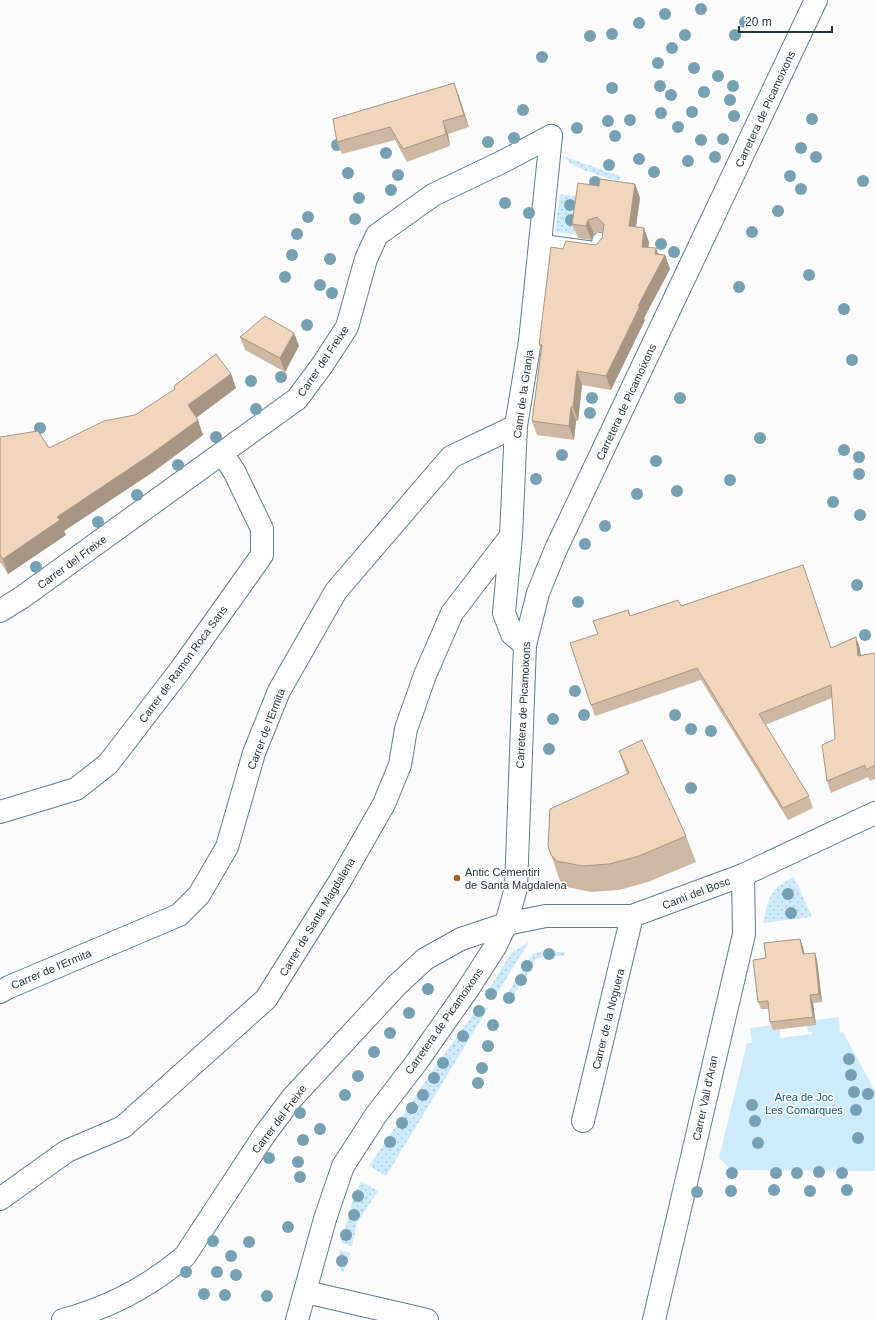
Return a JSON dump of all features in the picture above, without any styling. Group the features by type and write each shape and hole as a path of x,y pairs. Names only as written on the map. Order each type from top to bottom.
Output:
{"street":[{"name":"Carretera de Picamoixons","path":"298,1320 325,1219 343,1166 376,1115 416,1063 468,989 494,947 506,924 516,888 525,645 538,593 556,549 816,0"},
{"name":"Camí de la Granja","path":"525,645 512,634 504,613 511,536 516,426 530,341 550,136"},
{"name":"Carrer del Freixe","path":"0,611 21,598 223,454 297,399 323,364 347,327 366,260 377,235 433,195 504,162 550,136"},
{"name":"Carrer de l'Ermita","path":"0,992 179,915 199,895 227,847 254,753 279,691 336,591 451,457 516,426"},
{"name":"Carrer de Ramon Roca Sans","path":"0,812 76,789 108,764 181,669 262,555 262,529 235,473 223,454"},
{"name":"Carrer de Santa Magdalena","path":"0,1199 67,1151 123,1127 266,999 340,881 384,804 400,765 406,729 425,675 452,613 511,536"},
{"name":"Camí del Bosc","path":"506,924 546,916 632,916 743,875 875,813"},
{"name":"Carrer Vall d'Aran","path":"654,1320 744,934 743,875"},
{"name":"Carrer de la Noguera","path":"583,1122 632,916"},
{"name":"Carrer del Freixe","path":"63,1320 107,1306 171,1268 185,1256 265,1134 292,1098 397,985 424,959 462,939 506,924"},
{"path":"306,1292 427,1320"}],"lane":[{"path":"540,242 598,250 600,240"}],"green space":[{"path":"566,157 622,177 617,181 588,172 574,165"},
{"path":"560,194 580,197 574,234 555,232"},
{"path":"794,877 812,917 763,923 771,895 785,881"},
{"path":"529,942 493,1000 488,996 488,991 511,953"},
{"path":"539,952 565,952 564,956 544,956 536,959 510,1002 503,1001 532,955"},
{"path":"483,1007 488,1008 386,1176 369,1166 433,1070 477,1009"},
{"name":"Àrea de Joc Les Comarques","path":"839,1017 840,1033 843,1032 875,1091 875,1171 731,1170 719,1158 747,1043 752,1043 750,1028 773,1025 778,1030 780,1029 780,1038 812,1034 812,1032 808,1032 807,1026 815,1020"},
{"path":"361,1181 378,1191 357,1223 352,1246 341,1243 354,1196"},
{"path":"340,1250 350,1253 343,1273 338,1264"}],"building":[{"path":"454,83 464,115 443,121 446,134 403,149 390,127 337,142 333,119"},
{"path":"600,179 635,184 629,226 644,228 642,247 656,248 655,254 665,255 638,306 640,306 606,376 577,371 573,407 571,407 569,426 532,421 542,345 539,345 551,247 563,249 566,241 596,245 602,238 604,224 597,217 588,220 586,226 572,224 578,183 599,186"},
{"path":"265,316 294,333 280,358 240,337"},
{"path":"216,354 231,374 188,405 198,420 147,457 57,517 60,520 3,559 0,555 0,437 38,431 49,448 104,421 135,415 175,389 174,386"},
{"path":"803,565 831,648 856,637 858,656 875,653 875,765 866,770 865,765 827,781 822,745 835,739 831,685 759,714 809,796 783,808 697,668 591,705 570,643 598,634 593,621 628,610 630,616 678,600 681,606"},
{"path":"642,740 686,836 639,856 609,864 582,866 557,861 551,855 548,846 550,809 629,773 619,751"},
{"path":"800,939 803,954 815,953 819,994 810,995 813,1017 770,1022 768,1001 758,1002 753,960 766,958 764,943"}],"place":[{"name":"Antic Cementiri de Santa Magdalena","path":"457,878"}]}
